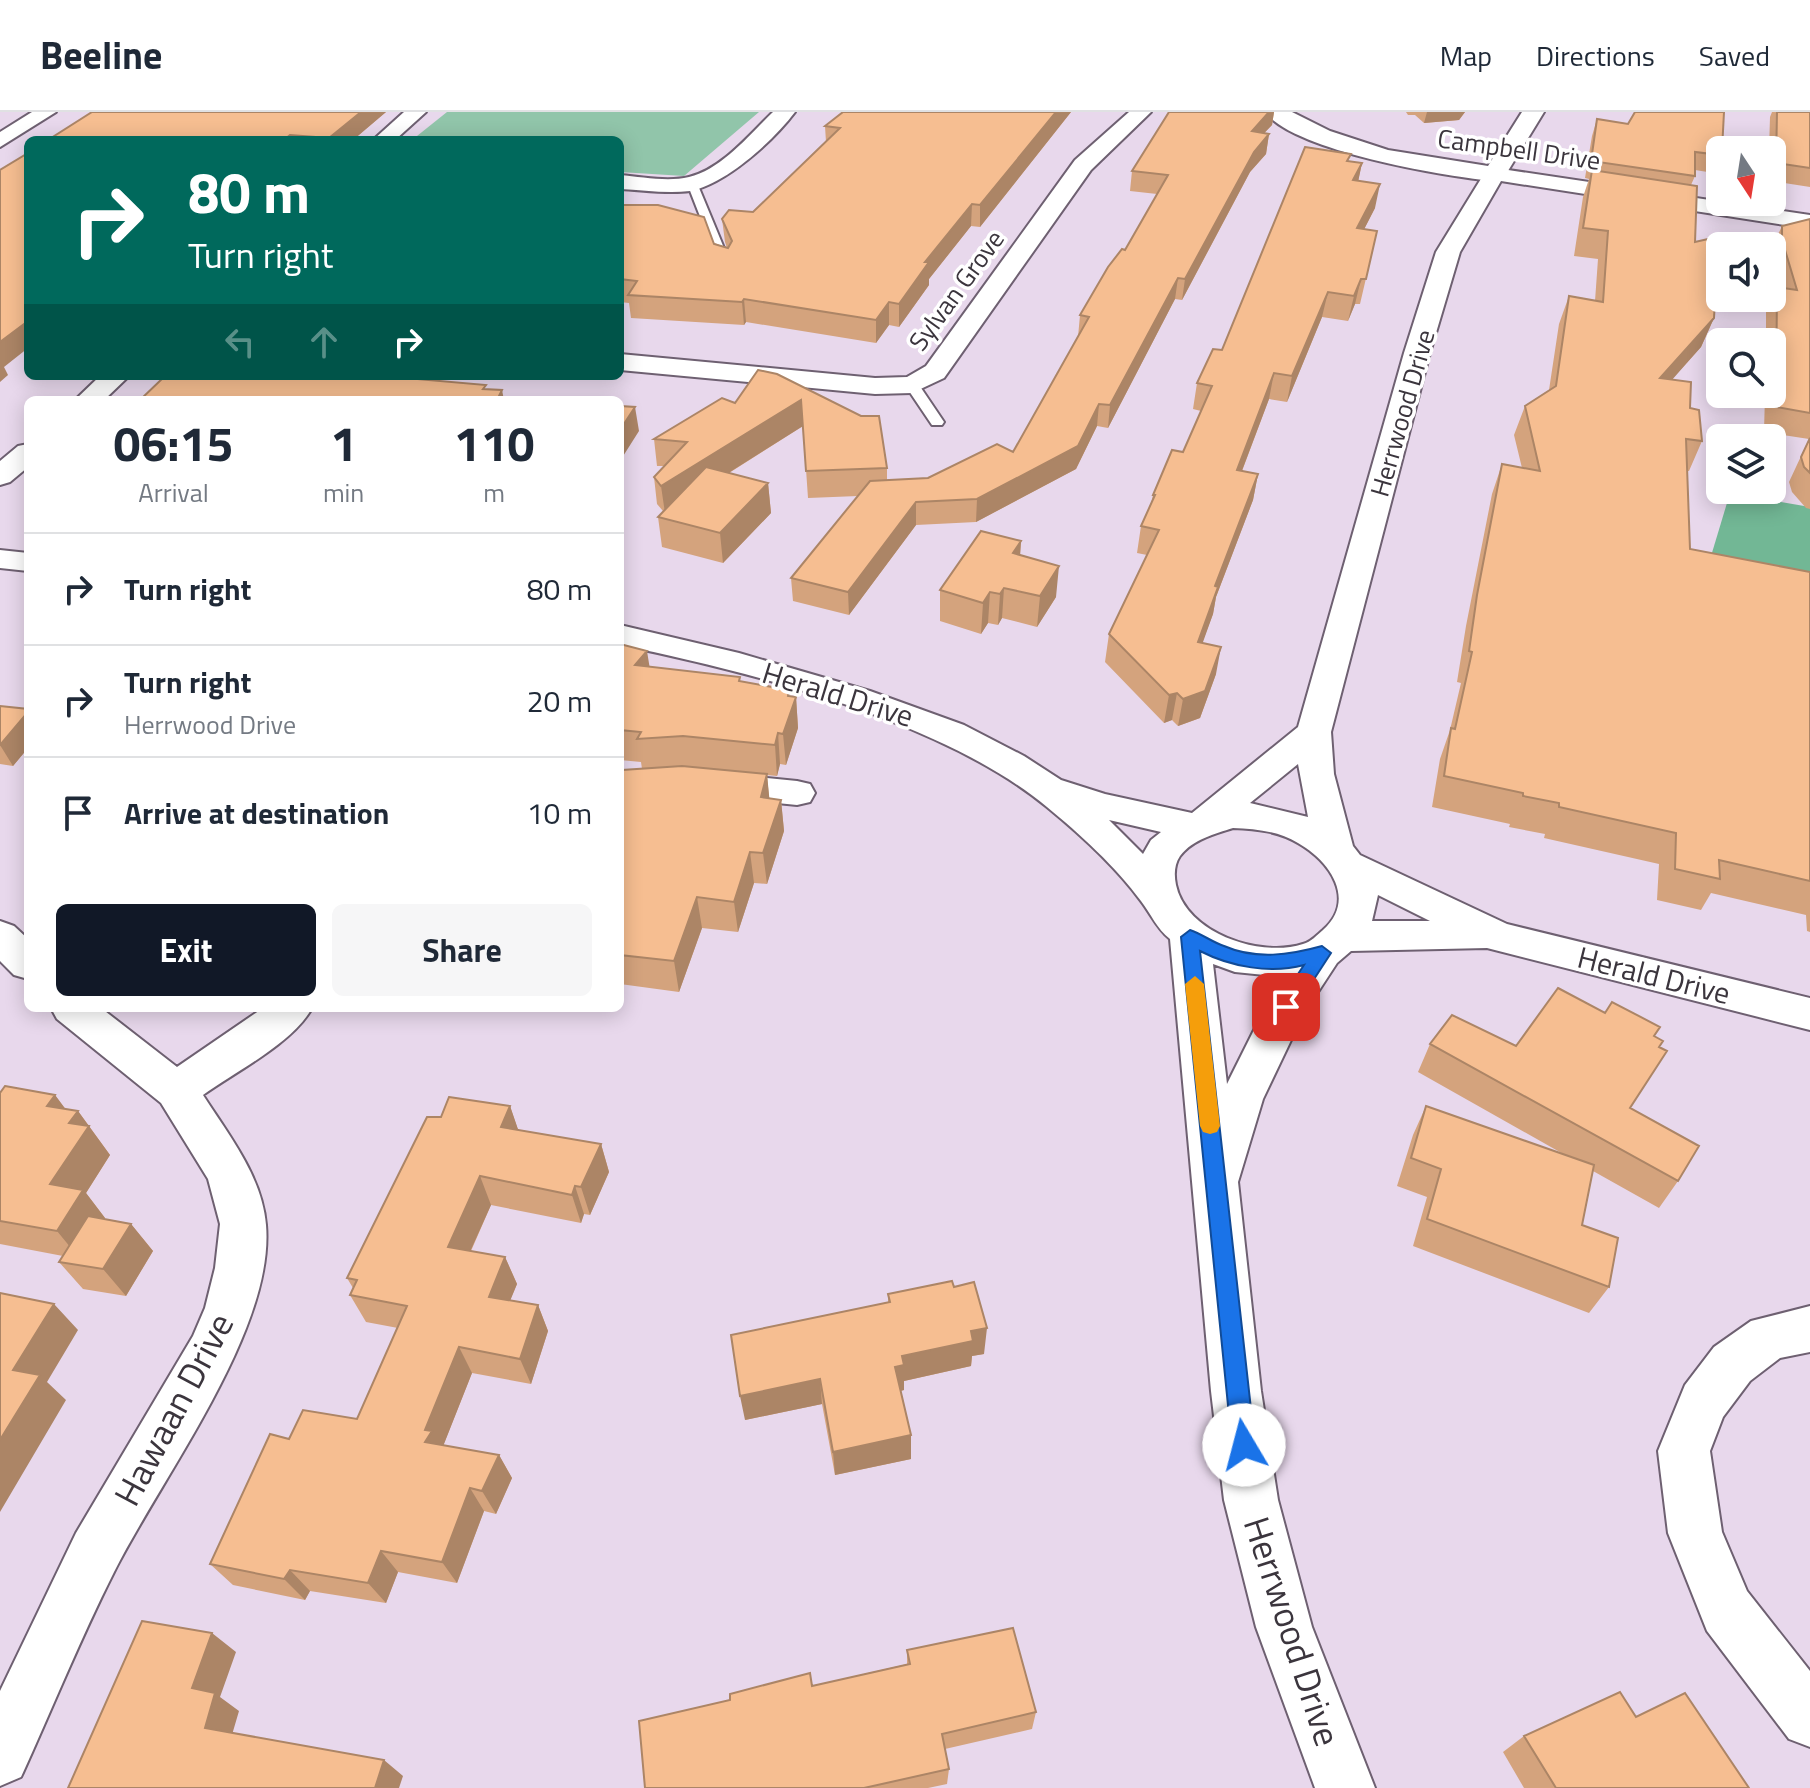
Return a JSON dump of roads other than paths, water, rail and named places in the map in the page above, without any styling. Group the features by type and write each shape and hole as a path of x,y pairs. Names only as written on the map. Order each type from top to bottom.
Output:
{"street":[{"path":"3,136 46,112"},
{"path":"388,136 416,112"},
{"path":"624,182 692,183 712,175 785,112"},
{"name":"Sylvan Grove","path":"624,362 875,386 912,385 935,372 1083,165 1141,112"},
{"name":"Campbell Drive","path":"1276,112 1301,128 1337,142 1462,172 1495,174 1810,222"},
{"name":"Herrwood Drive","path":"1342,858 1316,774 1314,732 1417,353 1448,252 1533,112"},
{"path":"93,396 111,380"},
{"path":"0,476 24,455"},
{"name":"Herald Drive","path":"624,636 734,662 896,709 957,735 1043,785 1098,805 1199,823"},
{"path":"1199,823 1232,815 1260,816 1313,834 1342,858 1360,890 1359,915 1334,945 1291,962 1256,961 1220,953 1190,937 1168,916 1157,893 1155,872 1161,852 1175,836 1199,823 1314,732"},
{"path":"624,787 685,781 721,782 797,793"},
{"name":"Herald Drive","path":"1043,785 1103,836 1157,893"},
{"name":"Herald Drive","path":"1342,858 1497,936 1810,1014"},
{"path":"0,936 24,960"},
{"name":"Herald Drive","path":"1334,945 1497,936"},
{"name":"Herrwood Drive","path":"1190,937 1236,1391 1251,1500 1284,1627 1345,1788"},
{"name":"Herrwood Drive","path":"1216,1186 1241,1099 1286,1007 1334,945"},
{"name":"Hawaan Drive","path":"0,1756 95,1552 212,1350 229,1308 239,1268 243,1224 229,1174 176,1090 77,1012"},
{"path":"176,1090 264,1031 286,1012"},
{"path":"1810,1329 1768,1337 1732,1364 1703,1402 1684,1451 1695,1533 1727,1611 1810,1718"}],"lane":[{"path":"692,183 725,265"},
{"path":"912,385 937,422"}]}
